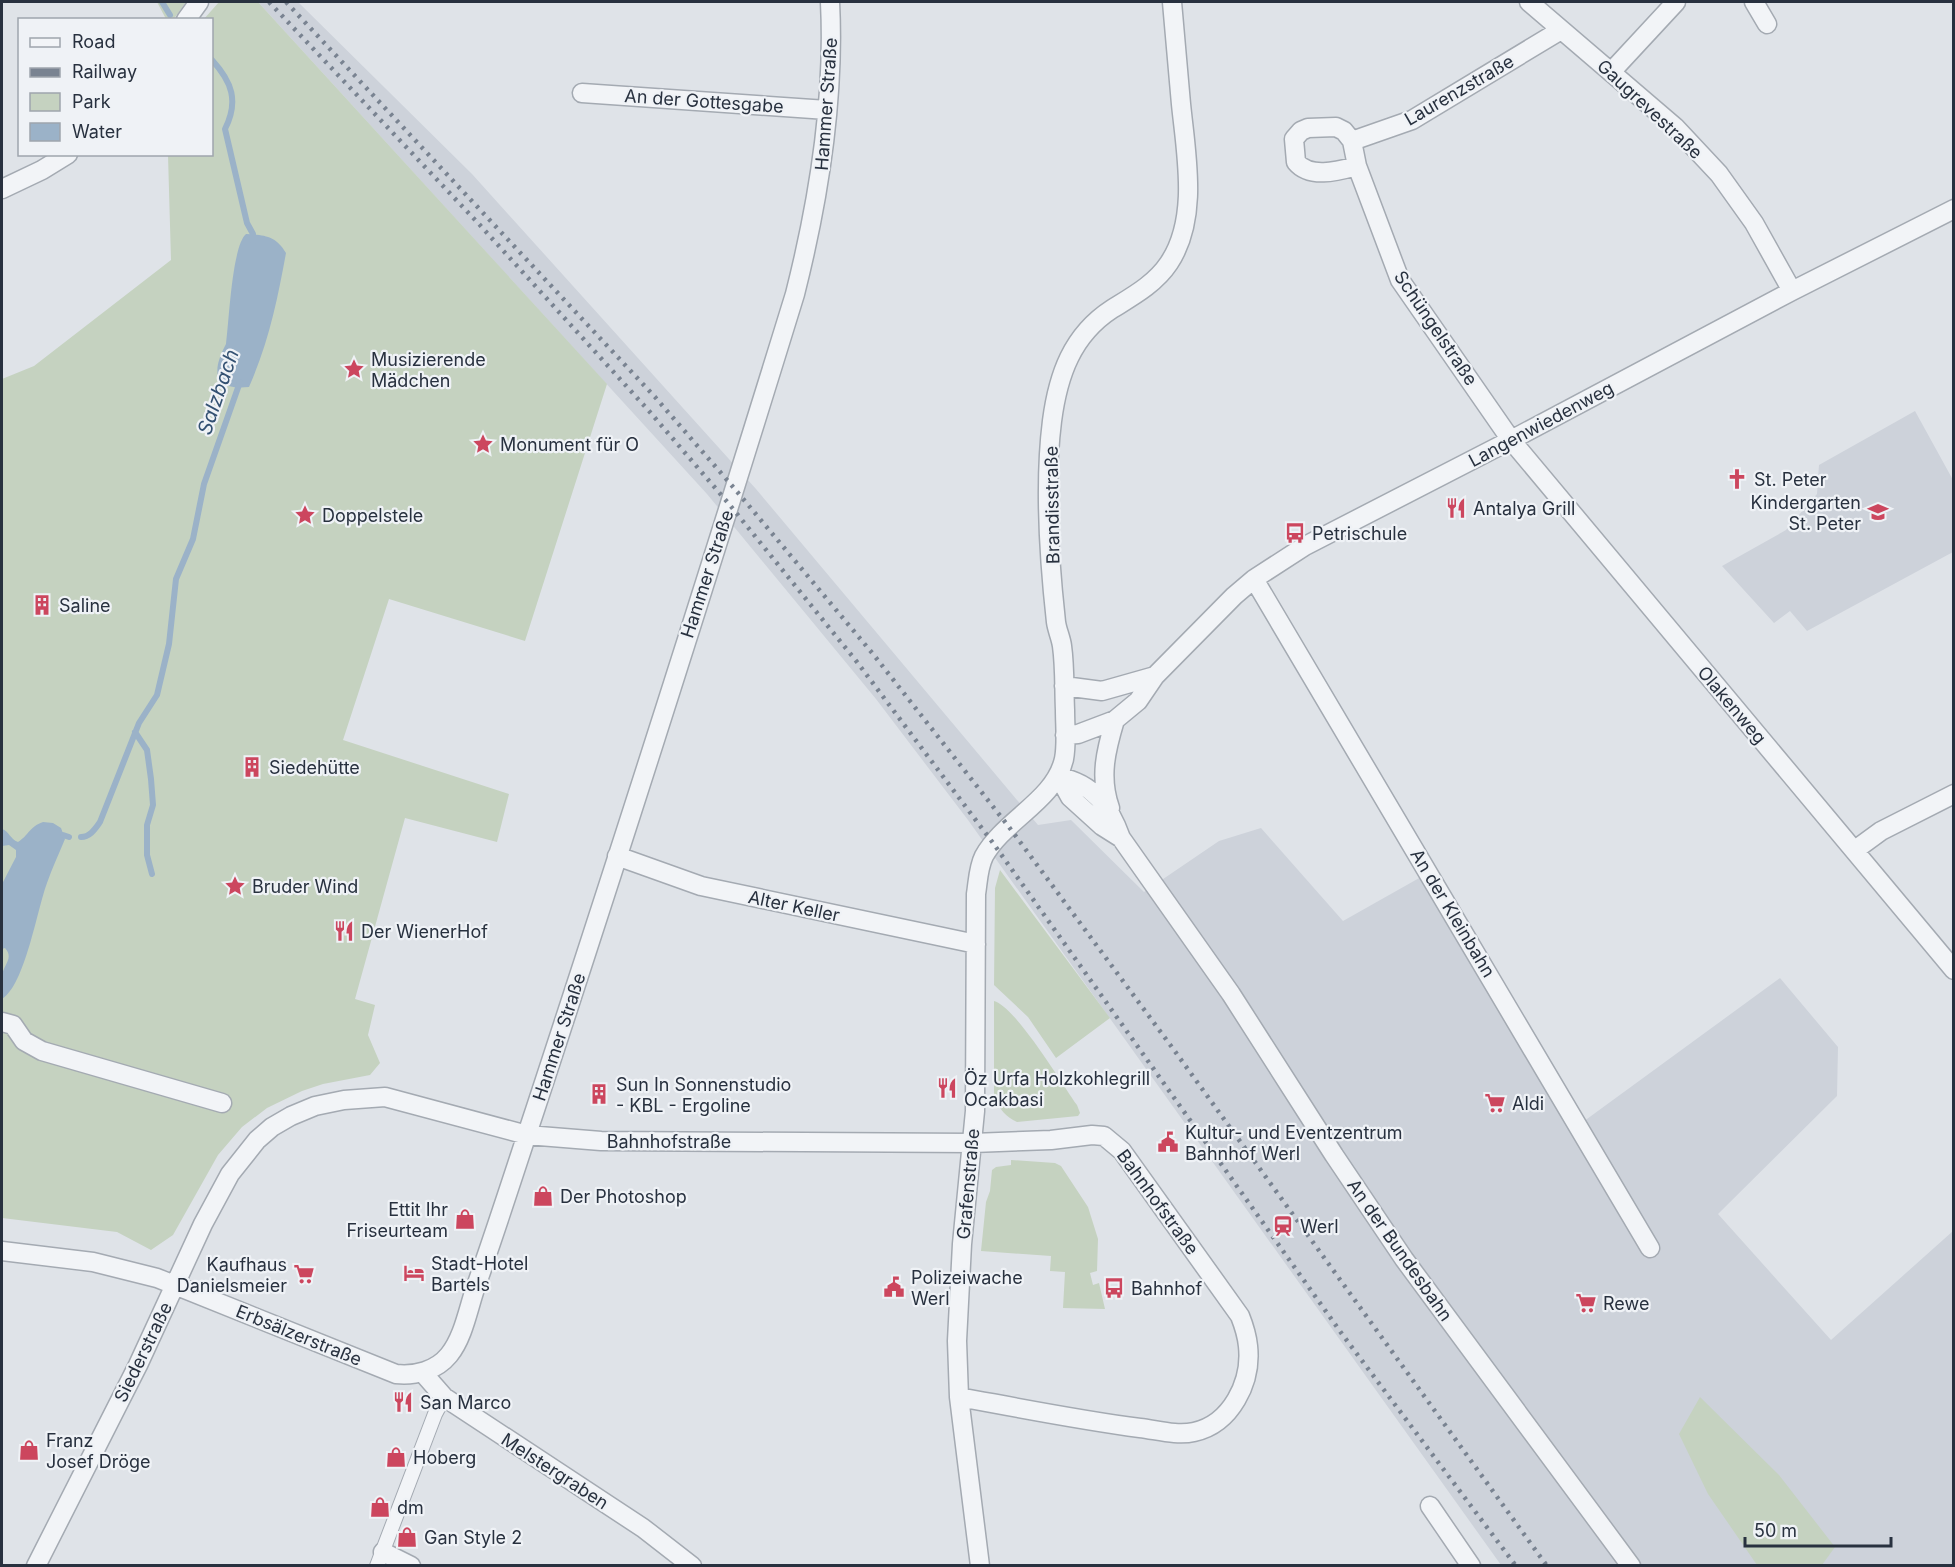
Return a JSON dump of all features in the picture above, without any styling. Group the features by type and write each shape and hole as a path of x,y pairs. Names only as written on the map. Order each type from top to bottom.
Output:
{"street":[{"path":"187,18 199,2"},
{"name":"Hammer Straße","path":"423,1372 437,1366 449,1355 458,1338 527,1135 795,294 809,237 821,171 832,33 830,2"},
{"name":"Brandisstraße","path":"1065,735 1062,646 1056,625 1050,538 1048,468 1052,420 1059,384 1072,350 1088,328 1109,311 1143,290 1161,274 1177,248 1183,230 1187,165 1172,2"},
{"name":"Gaugrevestraße","path":"1529,2 1675,127 1719,174 1754,223 1792,291"},
{"path":"1612,71 1676,2"},
{"path":"1754,2 1767,24"},
{"name":"Laurenzstraße","path":"1352,141 1412,120 1561,30"},
{"name":"An der Gottesgabe","path":"582,93 827,110"},
{"path":"1352,141 1344,130 1336,127 1301,130 1294,139 1296,162 1306,171 1314,172 1357,166"},
{"name":"Schüngelstraße","path":"1352,141 1357,166 1400,280 1511,440"},
{"path":"2,189 42,170 65,156"},
{"name":"Langenwiedenweg","path":"1065,735 1078,734 1115,720 1138,700 1155,676 1254,579 1305,546 1953,209"},
{"name":"Olakenweg","path":"1511,440 1953,970"},
{"name":"An der Kleinbahn","path":"1254,579 1650,1248"},
{"name":"Langenwiedenweg","path":"1064,686 1102,691 1155,676"},
{"path":"1114,818 1105,794 1104,775 1105,753 1115,720"},
{"path":"976,945 976,894 983,858 993,843 1059,777 1065,757 1065,735"},
{"name":"An der Bundesbahn","path":"1059,777 1076,780 1090,789 1114,818 1121,838 1231,994 1404,1259 1630,1566"},
{"name":"An der Bundesbahn","path":"1059,777 1070,797 1102,826 1121,838"},
{"path":"1855,850 1881,831 1953,794"},
{"name":"Alter Keller","path":"616,856 700,886 976,945"},
{"name":"Grafenstraße","path":"976,945 975,1111 962,1244 957,1341 959,1397 980,1566"},
{"path":"2,1022 14,1025 24,1041 42,1051 222,1102"},
{"name":"Siederstraße","path":"36,1566 138,1365 203,1224 230,1174 256,1140 272,1126 315,1106 344,1100 385,1097 527,1135"},
{"name":"Bahnhofstraße","path":"527,1135 601,1141 973,1143 1104,1136 1114,1143 1240,1316 1246,1333 1248,1362 1245,1381 1237,1399 1217,1421 1197,1432 1169,1432 959,1397"},
{"name":"Erbsälzerstraße","path":"2,1251 93,1262 176,1285 396,1374 409,1376 423,1372"},
{"name":"Melstergraben","path":"423,1372 444,1397 643,1528 692,1566"},
{"path":"411,1566 380,1559 435,1414 444,1397"},
{"path":"1430,1506 1471,1566"}],"shaded area":[{"path":"258,2 298,2 472,174 756,489 1038,825 1071,820 1144,892 1219,841 1261,828 1343,921 1421,877 1576,1127 1780,978 1838,1047 1837,1096 1718,1214 1831,1340 1953,1231 1953,1565 1501,1565 968,820 876,699 707,494"},
{"name":"Kindergarten St. Peter","path":"1915,411 1953,480 1953,552 1807,631 1790,611 1774,623 1722,566 1786,530 1817,494 1819,465"}],"green space":[{"path":"157,2 186,2 174,18 165,18"},
{"path":"219,2 258,2 607,384 525,641 389,599 343,740 509,794 497,842 405,818 355,999 375,1005 368,1035 380,1063 370,1075 323,1084 302,1091 267,1108 242,1127 218,1155 173,1235 151,1250 117,1232 2,1218 2,379 34,366 171,260 168,156 213,156 213,18 205,18"},
{"path":"1000,870 1110,1018 1056,1058 1028,1017 994,985 995,888"},
{"path":"994,1001 1014,1017 1038,1047 1077,1105 1080,1113 1078,1116 1017,1122 1006,1115 999,1106 994,1099"},
{"path":"1011,1160 1055,1163 1061,1166 1088,1207 1098,1239 1097,1271 1090,1273 1093,1285 1099,1283 1105,1309 1063,1308 1065,1272 1050,1271 1051,1256 981,1251 992,1170 996,1167 1011,1165"},
{"path":"1700,1397 1779,1475 1835,1547 1822,1565 1757,1565 1708,1494 1679,1434"}],"water":[{"path":"246,234 274,240 286,253 272,321 262,354 249,387 237,387 228,386 222,382 217,370 226,344 237,253"},
{"path":"43,822 53,823 61,828 65,839 47,883 24,963 10,991 2,999 1,978 9,955 5,948 2,949 2,884 16,857 16,850 9,845 2,846 2,829 18,842 35,826"}],"waterway":[{"name":"Salzbach","path":"162,2 170,15"},
{"name":"Salzbach","path":"213,61 229,84 231,92 232,110 225,129 247,223 253,234 253,242"},
{"name":"Salzbach","path":"81,837 90,834 100,822 139,723 157,695 169,644 176,579 193,539 204,484 240,382"},
{"name":"Salzbach","path":"135,732 147,750 151,779 153,805 147,825 147,855 152,874"},
{"name":"Salzbach","path":"63,835 69,837"}],"railway":[{"path":"269,2 478,223 649,411 729,504 857,662 993,843 1342,1334 1516,1566"},
{"path":"286,2 655,397 873,654 1009,827 1174,1050 1547,1566"}],"place":[{"name":"Musizierende Mädchen","path":"354,369"},
{"name":"Monument für O","path":"483,444"},
{"name":"St. Peter","path":"1737,479"},
{"name":"Antalya Grill","path":"1456,508"},
{"name":"Kindergarten St. Peter","path":"1878,512"},
{"name":"Doppelstele","path":"305,515"},
{"name":"Petrischule","path":"1295,533"},
{"name":"Saline","path":"42,605"},
{"name":"Siedehütte","path":"252,767"},
{"name":"Bruder Wind","path":"235,886"},
{"name":"Der WienerHof","path":"344,931"},
{"name":"Öz Urfa Holzkohlegrill Ocakbasi","path":"947,1088"},
{"name":"Sun In Sonnenstudio - KBL - Ergoline","path":"599,1094"},
{"name":"Aldi","path":"1495,1103"},
{"name":"Kultur- und Eventzentrum Bahnhof Werl","path":"1168,1142"},
{"name":"Der Photoshop","path":"543,1196"},
{"name":"Ettit Ihr Friseurteam","path":"465,1219"},
{"name":"Werl","path":"1283,1226"},
{"name":"Stadt-Hotel Bartels","path":"414,1273"},
{"name":"Kaufhaus Danielsmeier","path":"304,1274"},
{"name":"Polizeiwache Werl","path":"894,1287"},
{"name":"Bahnhof","path":"1114,1288"},
{"name":"Rewe","path":"1586,1303"},
{"name":"San Marco","path":"403,1402"},
{"name":"Franz Josef Dröge","path":"29,1450"},
{"name":"Hoberg","path":"396,1457"},
{"name":"dm","path":"380,1507"},
{"name":"Gan Style 2","path":"407,1537"}]}
